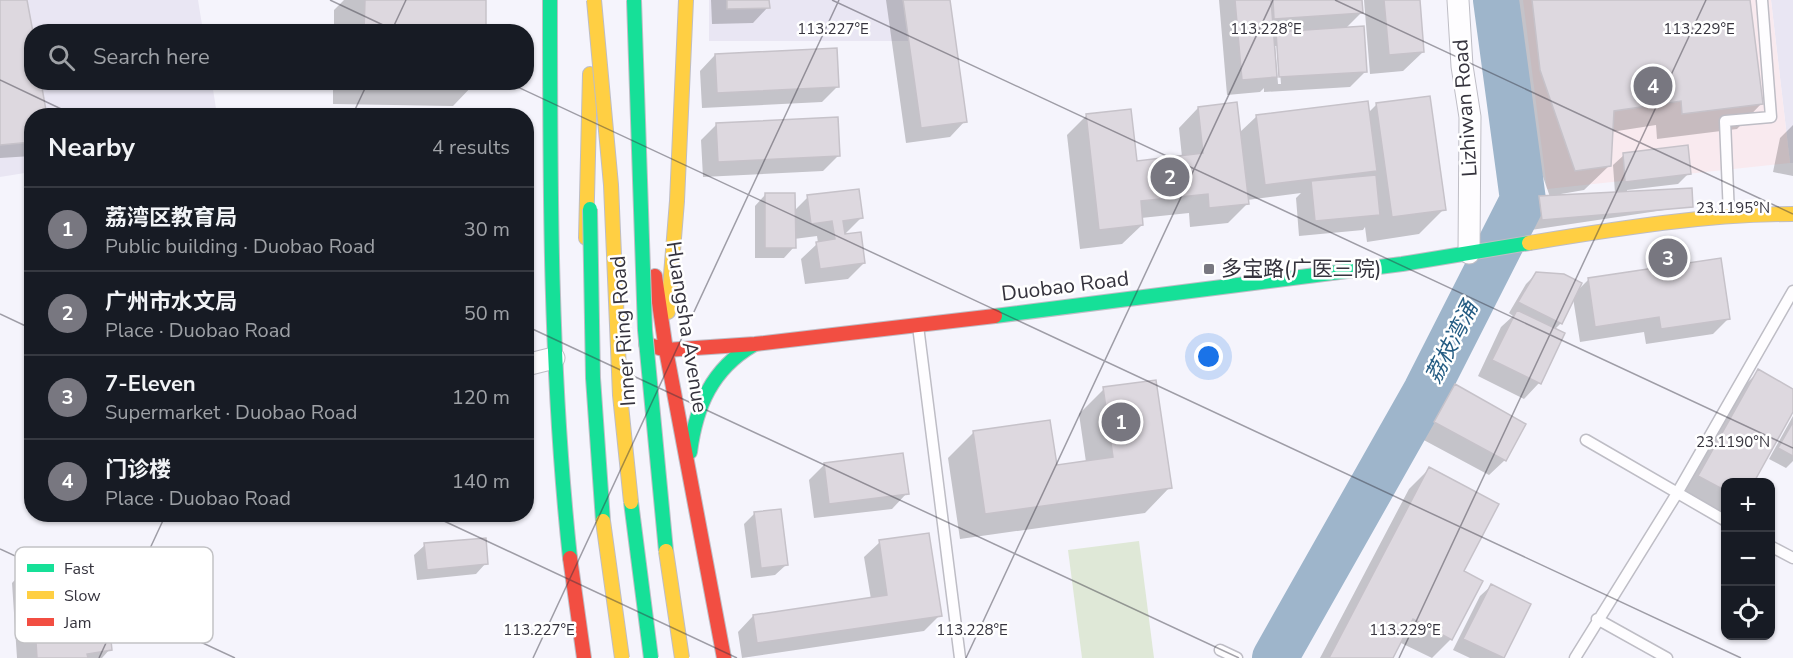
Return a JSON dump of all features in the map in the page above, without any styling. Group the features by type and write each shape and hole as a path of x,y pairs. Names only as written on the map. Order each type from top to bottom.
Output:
{"main road":[{"path":"550,0 554,358 564,504 584,658"},
{"path":"592,0 585,296 592,308 615,329 632,339 666,350 677,201 686,0"},
{"path":"592,0 611,185 620,395 630,496 651,658"},
{"name":"Inner Ring Road","path":"592,0 590,347 600,510 622,658"},
{"name":"Inner Ring Road","path":"634,0 636,172 643,329 657,489 682,658"},
{"name":"Huangsha Avenue","path":"645,0 646,170 652,251 666,350 689,462 724,658"},
{"path":"1729,216 1793,214"},
{"name":"Duobao Road","path":"666,350 755,344 918,326 1402,264 1549,240 1729,216"},
{"path":"689,462 692,426 700,404 718,373 734,354 755,344"},
{"path":"632,658 645,649 682,641 706,652"}],"street":[{"name":"Lizhiwan Road","path":"1458,0 1462,66 1470,117 1469,253"},
{"path":"534,363 554,358"}],"lane":[{"path":"1729,216 1725,122 1771,117 1762,0"},
{"path":"1575,658 1597,619 1676,495 1793,291"},
{"path":"918,326 960,658"},
{"path":"1586,440 1676,495 1721,519"},
{"path":"1775,549 1793,558"},
{"path":"1597,619 1666,658"},
{"path":"1220,650 1237,658"}],"shaded area":[{"path":"0,0 198,0 202,24 24,24 24,90 213,90 216,108 24,108 24,173 0,177"},
{"path":"709,0 924,0 925,41 709,41"},
{"path":"1523,0 1771,0 1790,163 1547,189"},
{"path":"1771,0 1793,0 1793,163 1790,163"}],"green space":[{"path":"1139,541 1154,658 1082,658 1068,550"}],"building":[{"path":"0,0 27,0 32,24 24,24 24,90 42,90 46,108 24,108 24,143 0,145"},
{"path":"365,0 486,0 486,24 364,24"},
{"path":"727,0 769,0 770,8 727,9"},
{"path":"903,0 950,0 967,122 921,128"},
{"path":"1235,0 1271,0 1277,77 1242,80"},
{"path":"1273,0 1362,0 1363,13 1274,19"},
{"path":"1384,0 1420,0 1424,52 1389,55"},
{"path":"1532,0 1750,0 1763,104 1682,114 1681,101 1614,111 1611,166 1575,171 1540,70"},
{"path":"1364,26 1367,72 1279,77 1276,32"},
{"path":"837,48 839,87 717,93 715,54"},
{"path":"1430,96 1446,210 1392,217 1376,103"},
{"path":"1368,101 1377,171 1265,185 1256,115"},
{"path":"1237,102 1249,204 1209,208 1208,194 1141,201 1143,225 1099,230 1086,114 1131,109 1137,161 1203,153 1198,107"},
{"path":"838,117 840,156 718,162 716,123"},
{"path":"1688,145 1691,174 1625,182 1623,153"},
{"path":"1376,175 1380,215 1315,221 1311,181"},
{"path":"1692,188 1693,207 1542,220 1539,196"},
{"path":"859,189 863,218 843,221 845,234 861,232 865,263 820,269 816,242 835,239 832,221 811,224 807,195"},
{"path":"765,193 795,193 796,248 765,248"},
{"path":"1721,258 1730,319 1661,329 1659,317 1595,327 1588,278"},
{"path":"1536,272 1564,274 1582,283 1562,324 1518,302"},
{"path":"1517,310 1565,333 1541,384 1492,360"},
{"path":"1758,369 1793,389 1793,412 1756,478 1721,478 1721,488 1698,476"},
{"path":"1156,380 1172,488 985,514 973,431 1050,420 1057,465 1113,457 1103,387"},
{"path":"1455,384 1526,424 1506,461 1434,422"},
{"path":"1793,422 1793,456 1778,448"},
{"path":"903,453 909,494 829,504 824,463"},
{"path":"1429,467 1499,504 1464,571 1483,581 1452,640 1413,619 1393,658 1329,658"},
{"path":"781,509 788,565 761,568 754,512"},
{"path":"929,533 942,616 757,643 753,615 887,595 879,540"},
{"path":"486,538 488,564 427,570 424,543"},
{"path":"1491,584 1531,604 1504,658 1463,639"},
{"path":"36,643 111,643 112,650 87,654 88,658 37,658"}],"waterway":[{"name":"荔枝湾涌","path":"1275,658 1426,391 1523,200 1496,0"}],"traffic: fast":[{"path":"550,0 552,279 558,418 570,558"},
{"path":"634,0 645,330 666,551"},
{"path":"590,209 593,378 603,521"},
{"path":"995,316 1402,264 1529,243"},
{"path":"690,452 697,419 708,390 727,365 753,345"},
{"path":"631,502 651,658"}],"traffic: slow":[{"path":"594,0 611,185 620,395 631,502"},
{"path":"668,312 677,201 686,0"},
{"path":"586,238 590,74"},
{"path":"1529,243 1693,219 1793,214"},
{"path":"603,521 622,658"},
{"path":"666,551 682,658"}],"traffic: jam":[{"path":"655,276 666,350 724,658"},
{"path":"646,344 666,350 755,344 995,316"},
{"path":"570,558 584,658"}],"place":[{"name":"门诊楼","path":"1653,86"},
{"name":"广州市水文局","path":"1170,177"},
{"name":"7-Eleven","path":"1668,258"},
{"name":"多宝路(广医三院)","path":"1209,269"},
{"name":"荔湾区教育局","path":"1121,422"}]}
